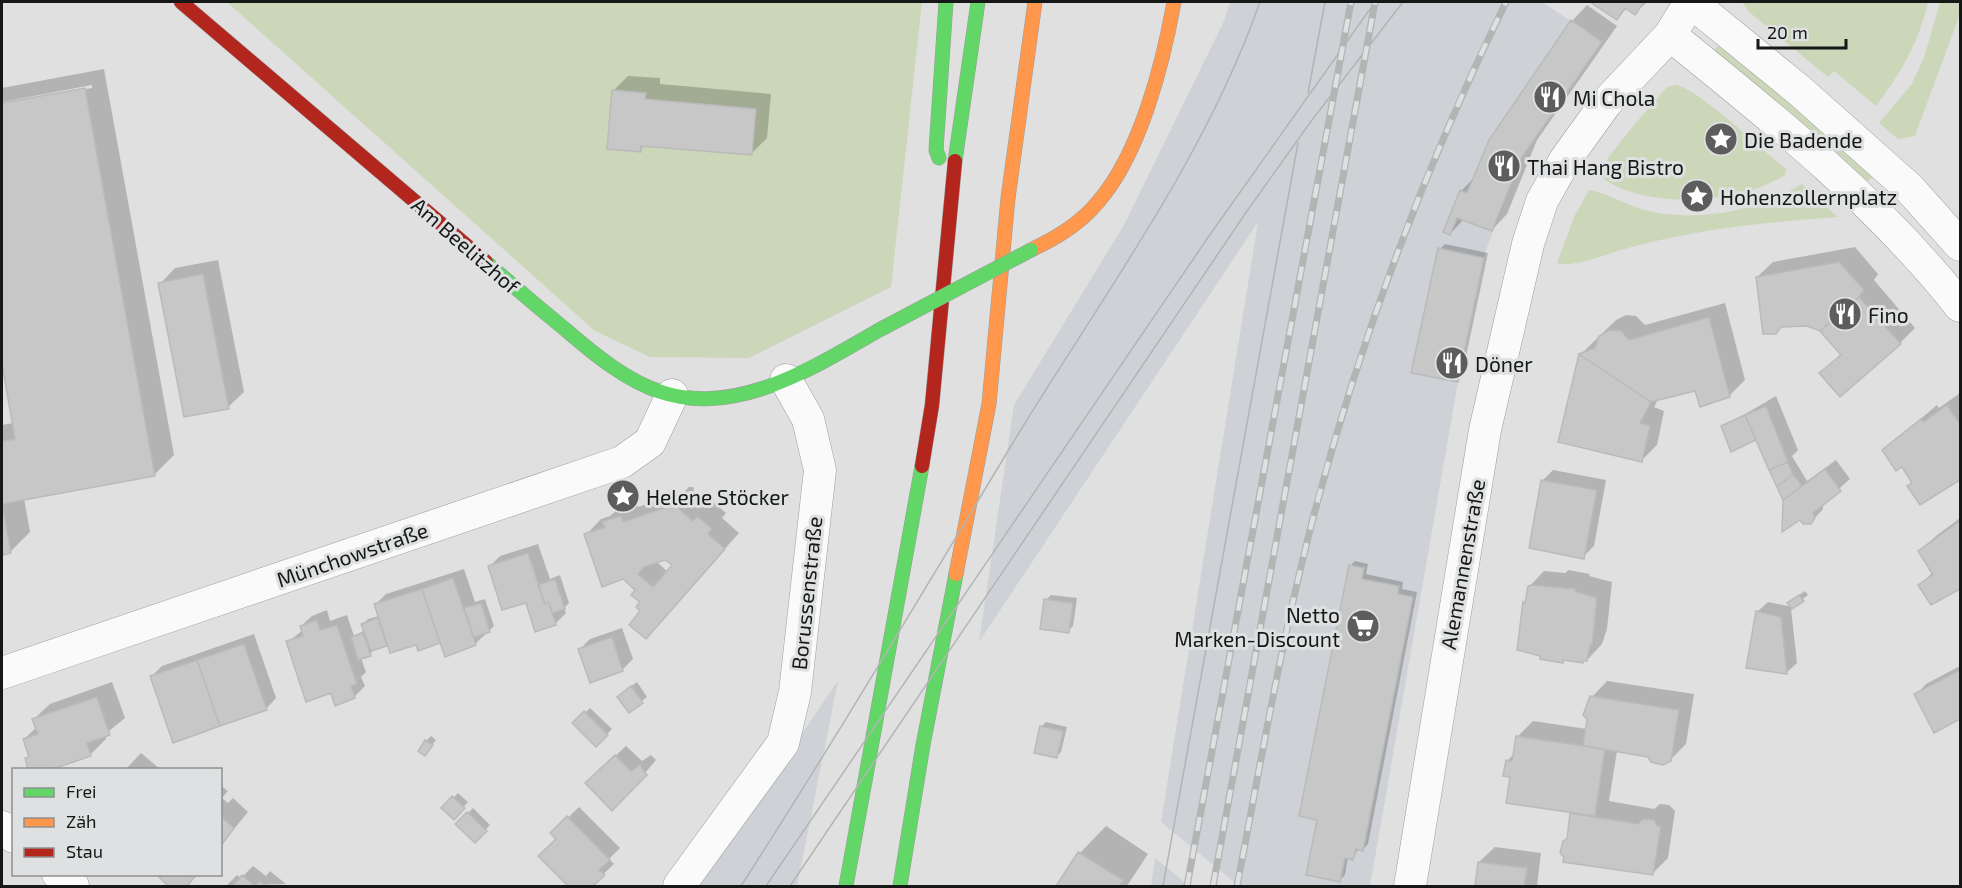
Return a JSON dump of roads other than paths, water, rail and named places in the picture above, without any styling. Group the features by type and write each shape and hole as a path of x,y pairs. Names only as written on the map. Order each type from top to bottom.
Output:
{"main road":[{"name":"Am Beelitzhof","path":"181,2 585,347 646,388 706,400 742,397 786,380"},
{"path":"946,2 936,150 949,198"},
{"path":"846,886 904,575 932,405 949,198 978,2"},
{"path":"900,886 923,745 989,404 1008,198 1035,2"},
{"path":"786,380 1062,235 1104,195 1131,148 1158,67 1174,2"}],"street":[{"path":"1960,245 1909,188 1800,91 1691,2 1670,36 1762,110 1865,201 1904,238 1960,306"},
{"name":"Alemannenstraße","path":"1410,886 1485,430 1527,244 1542,201 1565,160 1606,103 1670,36"},
{"name":"Borussenstraße","path":"679,886 783,743 795,692 820,470 808,419 786,380"},
{"name":"Münchowstraße","path":"2,673 622,462 650,442 672,395"},
{"path":"60,876 73,886"}],"tram line":[{"path":"741,886 843,724 1042,396 1146,232 1209,121 1260,2"},
{"path":"1308,93 1325,2"},
{"path":"766,886 1209,236 1375,2"},
{"path":"790,886 1247,211 1312,120 1403,2"},
{"path":"1163,886 1298,143"}],"railway":[{"path":"1187,886 1351,2"},
{"path":"1213,886 1375,2"},
{"path":"1237,886 1299,574 1349,394 1394,261 1420,195 1506,2"}],"place":[{"name":"Mi Chola","path":"1550,97"},
{"name":"Die Badende","path":"1721,139"},
{"name":"Thai Hang Bistro","path":"1504,166"},
{"name":"Hohenzollernplatz","path":"1697,196"},
{"name":"Fino","path":"1845,314"},
{"name":"Döner","path":"1452,363"},
{"name":"Helene Stöcker","path":"623,496"},
{"name":"Netto Marken-Discount","path":"1363,626"}]}
